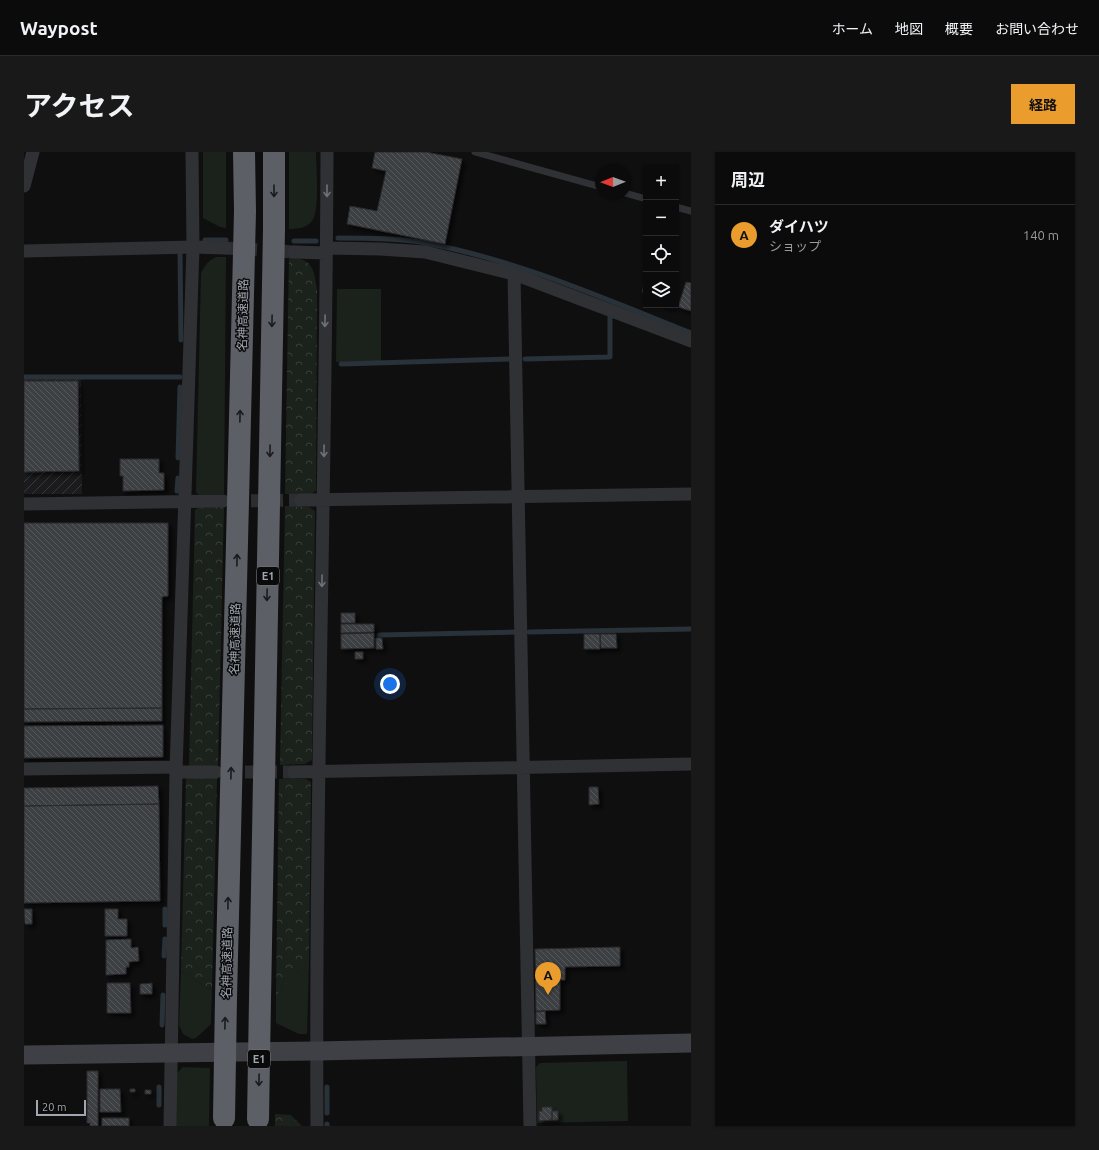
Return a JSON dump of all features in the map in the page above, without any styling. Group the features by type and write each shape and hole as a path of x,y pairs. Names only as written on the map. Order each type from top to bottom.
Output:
{"highway":[{"name":"名神高速道路","path":"224,1122 245,211 244,152"},
{"name":"E1","path":"258,1122 274,237 274,152"}],"street":[{"path":"24,186 33,152"},
{"path":"170,1126 176,769 193,247 192,152"},
{"path":"317,1126 319,772 327,152"},
{"path":"24,251 193,247 225,248"},
{"path":"294,252 380,249 424,252 514,274 691,341"},
{"path":"514,274 530,1126"},
{"path":"301,500 691,494"},
{"path":"24,504 223,501"},
{"path":"294,772 691,764"},
{"path":"24,769 176,769 216,772"},
{"path":"24,1055 317,1051 691,1043"}],"lane":[{"path":"475,152 595,184"},
{"path":"631,195 643,198"},
{"path":"679,208 691,211"}],"shaded area":[{"path":"24,379 81,379 82,494 24,494"}],"green space":[{"path":"203,152 226,152 226,228 220,227 203,218"},
{"path":"289,152 316,152 316,208 312,221 302,228 289,229"},
{"path":"216,257 226,257 224,494 199,495 196,492 201,273 207,264"},
{"path":"289,257 303,260 311,266 315,276 317,290 316,490 312,494 285,494"},
{"path":"337,289 381,289 381,361 336,362"},
{"path":"285,506 309,507 315,511 312,760 305,764 280,765"},
{"path":"224,507 218,767 189,767 195,510 198,508"},
{"path":"188,776 217,777 212,991 181,971 186,779"},
{"path":"279,779 306,779 311,782 309,961 276,995"},
{"path":"309,961 307,1034 299,1034 276,1023 276,995"},
{"path":"181,971 212,991 211,1024 196,1038 192,1039 183,1034 179,1025"},
{"path":"627,1061 628,1121 537,1123 536,1067 540,1063"},
{"path":"183,1067 210,1068 209,1126 176,1126 177,1073"},
{"path":"275,1114 291,1115 302,1126 275,1126"}],"building":[{"path":"375,152 426,152 462,159 445,244 347,224 350,206 377,211 386,171 372,168"},
{"path":"686,282 691,283 691,311 679,307"},
{"path":"24,381 78,381 79,471 24,472"},
{"path":"120,459 159,459 159,473 164,473 164,490 123,491 123,476 120,476"},
{"path":"24,523 168,523 168,596 162,597 162,708 24,709"},
{"path":"341,613 355,613 355,623 341,623"},
{"path":"341,624 374,624 374,632 341,633"},
{"path":"374,633 374,648 341,649 341,634"},
{"path":"584,634 600,634 600,649 584,649"},
{"path":"600,634 616,634 617,648 601,648"},
{"path":"376,638 382,638 383,649 376,649"},
{"path":"355,652 363,652 363,659 355,659"},
{"path":"162,708 162,721 24,722 24,709"},
{"path":"163,725 163,757 24,758 24,726"},
{"path":"158,786 159,804 24,806 24,788"},
{"path":"589,787 598,787 599,804 589,805"},
{"path":"159,804 160,901 24,903 24,806"},
{"path":"24,909 32,909 32,924 25,924"},
{"path":"105,909 118,909 118,919 127,919 127,936 105,936"},
{"path":"131,939 131,948 138,947 139,961 129,962 129,967 126,967 126,974 106,975 106,940"},
{"path":"620,947 620,966 565,967 565,980 560,980 560,1010 536,1011 535,949"},
{"path":"107,983 130,983 131,1013 107,1013"},
{"path":"152,983 152,994 140,994 140,984"},
{"path":"545,1011 546,1024 536,1024 536,1012"},
{"path":"87,1071 98,1071 98,1126 90,1126 90,1123 87,1123"},
{"path":"100,1089 120,1089 121,1112 100,1112"},
{"path":"130,1089 135,1089 135,1092 130,1092"},
{"path":"145,1090 151,1090 151,1094 145,1094"},
{"path":"542,1107 552,1107 552,1120 539,1121 539,1111 542,1111"},
{"path":"552,1111 558,1111 558,1120 552,1120"},
{"path":"102,1118 129,1118 129,1126 102,1126"}],"waterway":[{"path":"338,238 390,239 420,242 490,258 592,293 691,333"},
{"path":"205,240 226,240"},
{"path":"294,241 316,241"},
{"path":"180,251 181,340"},
{"path":"525,359 610,357 610,314"},
{"path":"341,364 512,359"},
{"path":"24,377 180,377"},
{"path":"178,458 180,387"},
{"path":"177,491 178,478"},
{"path":"529,632 691,629"},
{"path":"379,635 516,632"},
{"path":"165,909 165,925"},
{"path":"164,956 165,939"},
{"path":"162,1025 163,995"},
{"path":"159,1087 159,1105"},
{"path":"327,1087 327,1113"}],"tunnel":[{"path":"225,248 294,252"},
{"path":"232,501 301,500"},
{"path":"226,772 294,772"}],"place":[{"name":"ダイハツ","path":"548,995"}]}
